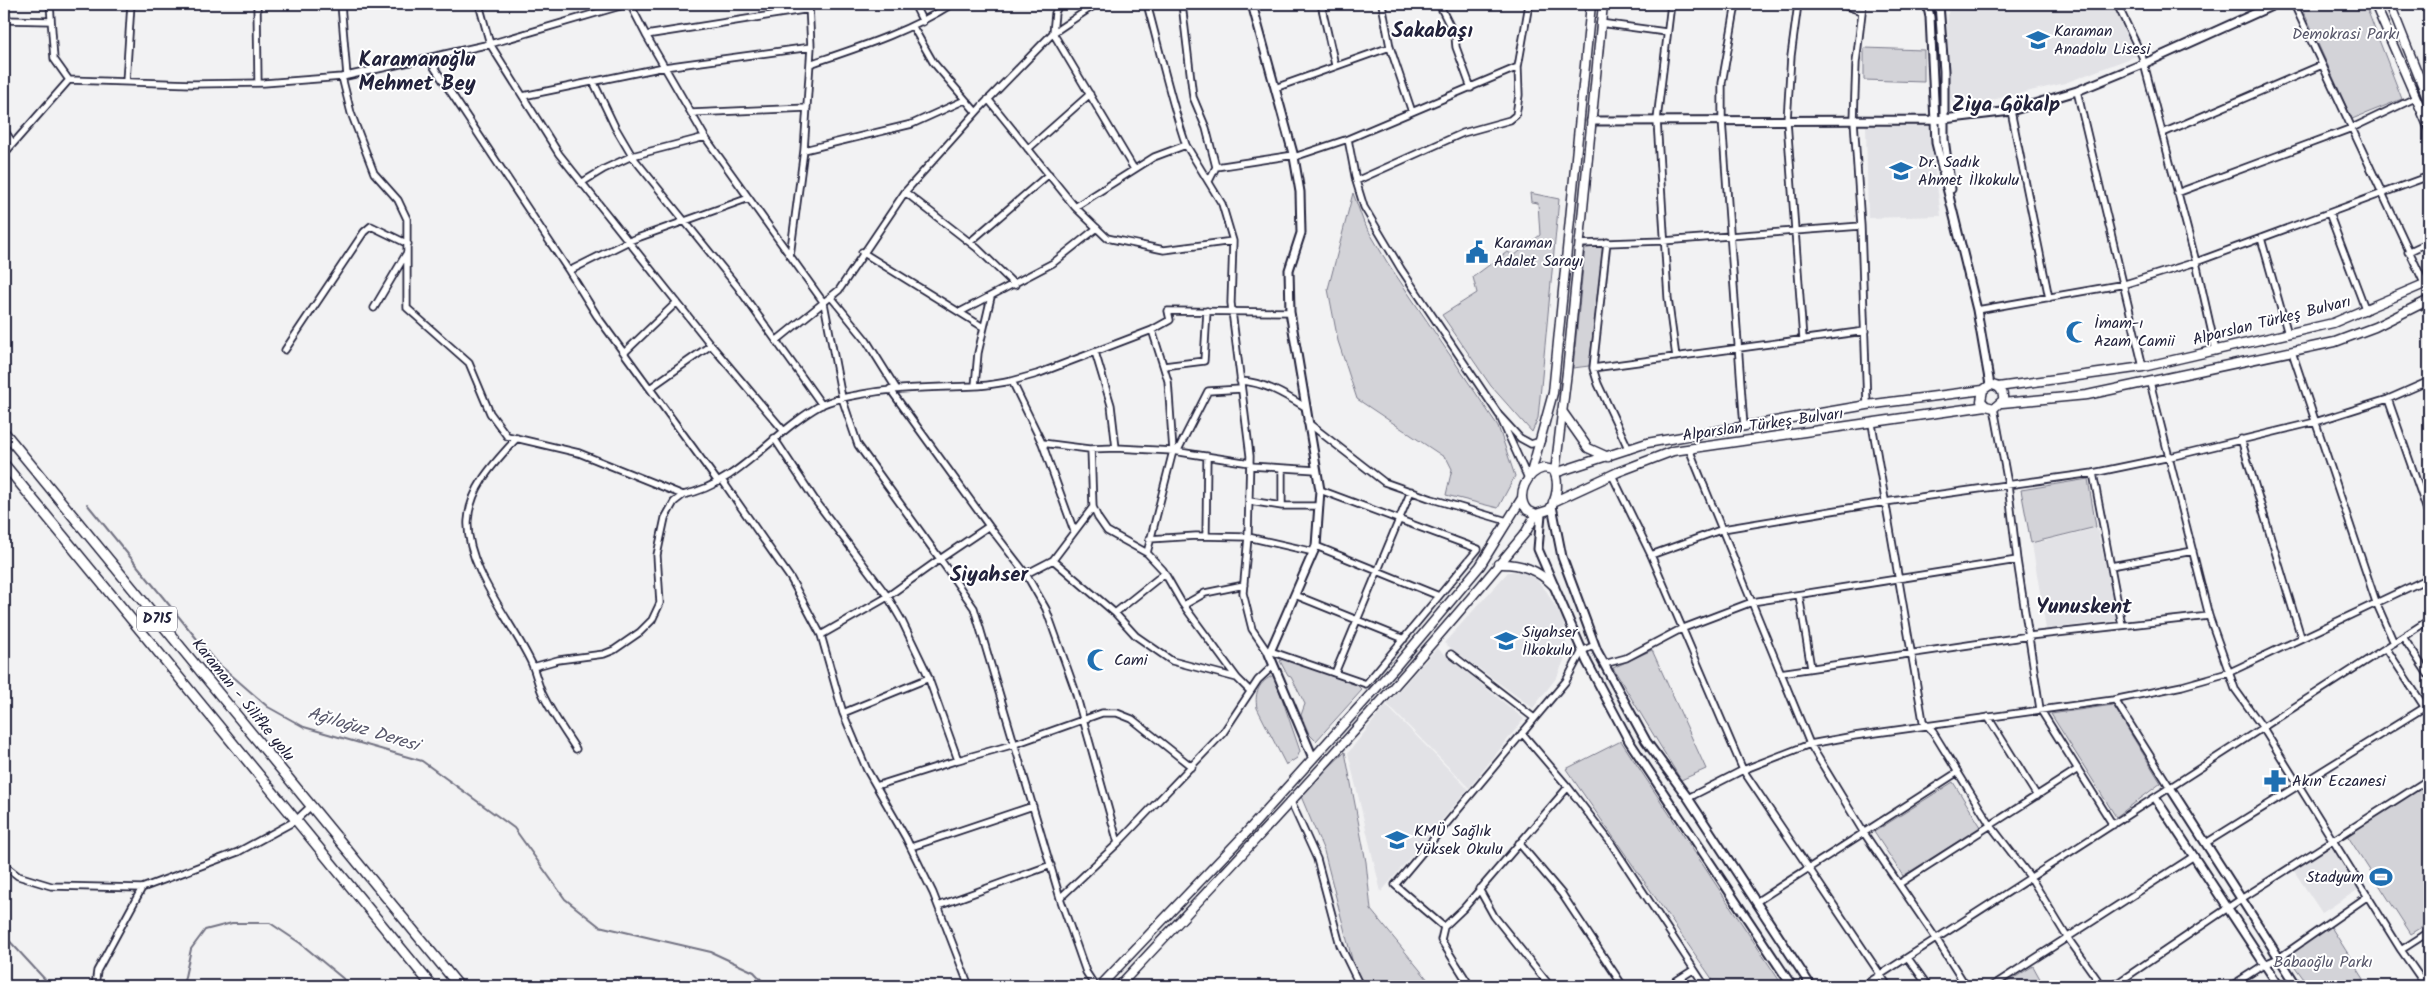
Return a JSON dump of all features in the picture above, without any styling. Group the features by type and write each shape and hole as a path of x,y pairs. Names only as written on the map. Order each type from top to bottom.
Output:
{"highway":[{"name":"Karaman - Silifke yolu","path":"4,432 459,986"},
{"name":"D715","path":"4,464 432,986"}],"main road":[{"path":"1100,986 1245,834 1445,608 1480,566 1522,498 1541,441 1553,393 1591,4"},
{"path":"1118,986 1291,802 1432,644 1539,514 1553,504 1557,492 1555,473 1603,4"},
{"path":"2375,4 2429,128"},
{"path":"2390,4 2429,102"},
{"name":"Alparslan Türkeş Bulvarı","path":"1555,473 1647,443 1867,405 1982,390 1994,386 2143,367 2333,323 2366,311 2427,284"},
{"name":"Alparslan Türkeş Bulvarı","path":"1553,504 1612,475 1673,452 1986,406 1994,408 2002,403 2087,395 2335,342 2375,327 2429,300"},
{"path":"1994,386 2004,396 2002,403"},
{"path":"1982,390 1981,400 1986,406"},
{"path":"1562,411 1588,448 1608,457"},
{"path":"1529,475 1544,468 1555,473"},
{"path":"1522,498 1527,510 1539,514"},
{"path":"1498,564 1528,568 1546,578 1554,586"}],"street":[{"path":"50,4 54,59 69,80"},
{"path":"126,82 131,4"},
{"path":"258,4 258,83"},
{"path":"341,4 344,77 351,113 374,173 398,200 407,219 407,308 416,318 469,363 490,413 507,436 580,452 683,495"},
{"path":"480,4 490,44 559,154 711,345 783,430"},
{"path":"69,80 258,83 344,77 490,44 629,4 705,137 824,303 842,398 858,445 974,608 1016,744 1060,898 1086,972 1095,986"},
{"path":"914,4 923,22"},
{"path":"810,64 890,37 923,22 952,4"},
{"path":"1059,4 1055,13 1053,34 1134,169"},
{"path":"1147,4 1161,53 1173,108 1186,145 1222,204 1233,241 1232,312 1250,465 1248,536 1243,593 1252,629 1270,653 1313,758"},
{"path":"1182,4 1193,97 1206,128 1216,167 1209,181"},
{"path":"1252,4 1294,156 1302,214 1301,233 1289,270 1290,312 1307,422 1320,490 1315,549 1270,653"},
{"path":"1320,4 1335,65"},
{"path":"1382,4 1390,47 1412,112"},
{"path":"1439,4 1455,36 1456,47 1471,88"},
{"path":"1356,181 1463,133 1510,120 1516,115 1519,95 1518,67 1529,4"},
{"path":"1671,4 1666,32 1657,120 1668,298 1676,356"},
{"path":"1736,4 1722,83 1722,120 1744,427"},
{"path":"1798,4 1791,56 1787,121 1803,339"},
{"path":"1840,4 1860,12"},
{"path":"1863,4 1860,12 1854,120 1861,226 1867,405"},
{"path":"1927,4 1930,17 1936,144 1994,386"},
{"path":"1940,4 1946,118 1944,139 1957,231"},
{"path":"2117,4 2142,56 2196,262 2216,351"},
{"path":"1592,121 1935,120 2011,111 2077,91 2143,64 2276,4"},
{"path":"2294,4 2408,252 2427,284"},
{"path":"776,341 839,290 862,252 905,192 988,99 1053,34 1091,5"},
{"path":"646,35 810,6 811,47 804,150 790,256"},
{"path":"4,20 51,21"},
{"path":"1600,22 1666,32"},
{"path":"913,27 932,62 976,112"},
{"path":"523,96 664,67 811,47"},
{"path":"1275,88 1335,65 1390,47"},
{"path":"428,58 624,353 791,579 821,635 843,712 876,786 911,847 938,906 969,986"},
{"path":"2163,133 2322,64"},
{"path":"1216,167 1294,156 1348,139 1518,67"},
{"path":"4,154 69,80"},
{"path":"593,81 615,127 632,156 737,286 822,405"},
{"path":"2077,91 2125,284 2143,367"},
{"path":"1028,149 1090,94"},
{"path":"2177,193 2352,128 2415,98"},
{"path":"988,99 1075,207 1107,238 1164,250 1233,241"},
{"path":"804,150 912,124 965,100"},
{"path":"691,113 807,108"},
{"path":"2011,111 2049,298"},
{"path":"4,130 14,142"},
{"path":"581,183 632,156 705,137"},
{"path":"1348,139 1356,181 1364,207 1408,280 1500,415 1529,475"},
{"path":"1075,207 1154,157 1186,145"},
{"path":"970,242 1049,174"},
{"path":"1977,310 2125,284 2196,262 2429,176"},
{"path":"905,192 970,242 1015,285"},
{"path":"569,271 629,240 685,222 748,198"},
{"path":"2329,213 2366,311"},
{"path":"285,350 364,232 371,226 408,244"},
{"path":"1579,244 1664,241 1861,226"},
{"path":"960,312 1015,285 1053,263 1097,228"},
{"path":"2261,238 2288,334"},
{"path":"1607,242 1593,368 1598,384 1629,450"},
{"path":"2408,252 2429,242"},
{"path":"862,252 983,327"},
{"path":"374,308 407,253"},
{"path":"831,297 866,340 893,388 988,526 1026,574 1046,609 1083,719 1118,843"},
{"path":"975,386 983,327 991,297"},
{"path":"624,353 677,302"},
{"path":"533,667 558,660 614,650 627,643 652,620 660,603 657,555 665,518 674,502 683,495 700,492 731,476 783,430 822,405 842,398 893,388 975,386 1012,381 1152,330 1170,320 1168,311 1290,312"},
{"path":"1164,366 1204,361 1207,311"},
{"path":"1146,553 1173,452 1168,381 1152,330"},
{"path":"1593,368 1865,331"},
{"path":"650,388 711,345"},
{"path":"1095,352 1111,405 1116,448"},
{"path":"2292,352 2376,602 2394,643"},
{"path":"1012,381 1042,443 1074,531"},
{"path":"1240,381 1254,382 1280,392 1305,407"},
{"path":"1651,555 1724,529 1885,502 2094,473 2170,457 2315,422 2388,399 2429,381"},
{"path":"2150,382 2209,616 2235,690 2263,728 2401,950 2426,986"},
{"path":"1173,452 1179,448 1208,391 1241,389"},
{"path":"2388,399 2429,516"},
{"path":"1994,408 2008,484 2017,560 2040,709 2113,826"},
{"path":"1500,415 1527,442 1531,444 1541,441"},
{"path":"1307,422 1384,482 1507,521"},
{"path":"1872,424 1897,579 1923,721 1958,772 1991,826 2031,878 2102,986"},
{"path":"517,438 489,469 481,481 468,520 470,542 483,577 533,667 544,696 576,749"},
{"path":"774,438 815,500 887,596 902,621 929,678 958,760"},
{"path":"2241,440 2301,637"},
{"path":"1042,443 1091,449 1116,448 1173,452 1207,456 1250,465 1316,470"},
{"path":"1091,449 1093,507 1107,531 1146,553 1165,573 1184,605 1236,678 1250,691"},
{"path":"1689,449 1724,529 1810,744 1864,833 1966,986"},
{"path":"1206,536 1207,456"},
{"path":"1282,468 1282,506"},
{"path":"2094,473 2122,625"},
{"path":"1612,475 1651,555 1743,770 1888,986"},
{"path":"1270,653 1366,684 1478,549 1320,490"},
{"path":"1335,673 1410,491"},
{"path":"1249,501 1282,506 1319,506"},
{"path":"1553,504 1562,557 1595,646 1604,664 1646,740 1688,798 1810,986"},
{"path":"1026,574 1053,560 1093,507"},
{"path":"1539,514 1538,549 1582,651 1629,742 1792,986"},
{"path":"821,635 887,596 988,526"},
{"path":"1149,540 1206,536 1248,536 1315,549 1439,596"},
{"path":"2111,566 2193,551"},
{"path":"1053,560 1115,613 1136,636 1172,661 1236,678"},
{"path":"1604,664 1626,658 1682,629 1752,602 2017,560"},
{"path":"1115,613 1165,573"},
{"path":"1688,798 1743,770 1810,744 2040,709 2115,700 2182,686 2228,673 2429,578"},
{"path":"1184,605 1205,594 1244,585"},
{"path":"1798,594 1811,668"},
{"path":"1295,595 1404,639"},
{"path":"1780,673 2029,636 2209,616"},
{"path":"1863,986 2156,799 2429,620"},
{"path":"2403,637 2429,676"},
{"path":"1444,927 1394,885 1566,681 1582,651 1595,646"},
{"path":"2386,648 2429,714"},
{"path":"1451,654 1534,718"},
{"path":"1060,898 1118,843 1224,733 1258,680 1274,666"},
{"path":"843,712 929,678"},
{"path":"2115,700 2297,986"},
{"path":"2206,843 2298,784 2425,707"},
{"path":"876,786 1016,744 1102,713 1123,714 1132,719 1192,767"},
{"path":"1988,717 2037,796"},
{"path":"1522,733 1612,843 1692,970 1705,986"},
{"path":"1899,884 2078,769"},
{"path":"1756,902 1958,772"},
{"path":"2113,986 2241,899 2429,779"},
{"path":"1470,986 1441,940 1444,927 1480,890 1568,787"},
{"path":"2156,799 2280,986"},
{"path":"1291,802 1317,859 1340,945 1360,986"},
{"path":"4,865 18,876 51,886 142,888 238,852 295,821 311,806"},
{"path":"911,847 1033,806"},
{"path":"1519,843 1562,894 1624,986"},
{"path":"1992,986 2194,856"},
{"path":"938,906 1051,865"},
{"path":"95,986 96,971 142,888"},
{"path":"1480,890 1494,916 1550,986"},
{"path":"2231,986 2265,964 2279,958 2368,896"},
{"path":"2401,950 2429,932"},
{"path":"1908,958 1928,986"},
{"path":"1668,986 1692,970"}],"shaded area":[{"name":"Karaman Anadolu Lisesi","path":"1949,4 2112,4 2136,56 2065,83 1962,107 1954,105 1950,98 1947,23"},
{"name":"Dr. Sadık Ahmet İlkokulu","path":"1866,126 1929,126 1941,216 1868,218"},
{"path":"2097,528 2118,620 2046,629 2032,544"},
{"name":"Siyahser İlkokulu","path":"1521,571 1537,580 1547,592 1563,620 1566,638 1565,658 1557,677 1533,708 1444,643 1508,572"},
{"path":"1437,648 1524,719 1469,788 1387,704"},
{"name":"KMÜ Sağlık Yüksek Okulu","path":"1386,705 1468,789 1381,892 1348,753"},
{"path":"2331,846 2359,889 2322,913 2294,871"}],"green space":[{"name":"Demokrasi Parkı","path":"2300,4 2365,4 2402,99 2352,119"},
{"path":"1864,48 1924,50 1924,82 1864,80"},
{"path":"1353,193 1364,223 1387,262 1498,426 1515,476 1498,508 1446,495 1452,469 1447,459 1357,399 1338,341 1328,289"},
{"path":"1530,193 1559,199 1538,418 1532,432 1491,386 1442,315 1477,293 1473,277 1507,252 1515,255 1540,235 1538,203 1531,202"},
{"path":"1604,246 1589,366 1573,368 1585,248"},
{"path":"2088,479 2096,527 2031,543 2021,490"},
{"path":"1652,650 1706,769 1681,780 1613,668"},
{"path":"1284,658 1354,682 1362,690 1316,741 1309,734 1301,715 1305,704 1280,661"},
{"path":"1274,675 1300,751 1297,758 1286,765 1257,708 1256,697 1261,684"},
{"path":"2113,705 2161,783 2116,817 2051,714"},
{"path":"1621,741 1783,986 1717,986 1566,769"},
{"path":"1345,752 1366,862 1371,910 1433,986 1365,986 1354,967 1324,851 1300,794"},
{"path":"1953,782 1981,827 1903,876 1874,832"},
{"path":"2426,785 2429,790 2429,923 2411,934 2347,835"},
{"name":"Babaoğlu Parkı","path":"2331,927 2364,979 2346,986 2309,986 2287,956"},
{"path":"2033,966 2044,986 2001,986"}],"waterway":[{"name":"Ağıloğuz Deresi","path":"87,504 214,660 268,707 304,727 422,761 514,828 565,899 599,926 711,952 754,972 767,986"},
{"path":"183,986 191,949 205,930 232,923 270,923 300,943 352,986"},
{"path":"4,935 51,986"}],"place":[{"name":"Karaman Anadolu Lisesi","path":"2038,40"},
{"name":"Dr. Sadık Ahmet İlkokulu","path":"1901,171"},
{"name":"Karaman Adalet Sarayı","path":"1477,252"},
{"name":"İmam-ı Azam Camii","path":"2077,332"},
{"name":"Siyahser İlkokulu","path":"1506,641"},
{"name":"Cami","path":"1098,660"},
{"name":"Akın Eczanesi","path":"2275,781"},
{"name":"KMÜ Sağlık Yüksek Okulu","path":"1397,840"},
{"name":"Stadyum","path":"2381,877"}],"district":[{"name":"Sakabaşı","path":"1432,31"},
{"name":"Karamanoğlu Mehmet Bey","path":"417,72"},
{"name":"Ziya Gökalp","path":"2006,105"},
{"name":"Siyahser","path":"989,575"},
{"name":"Yunuskent","path":"2084,607"}]}
